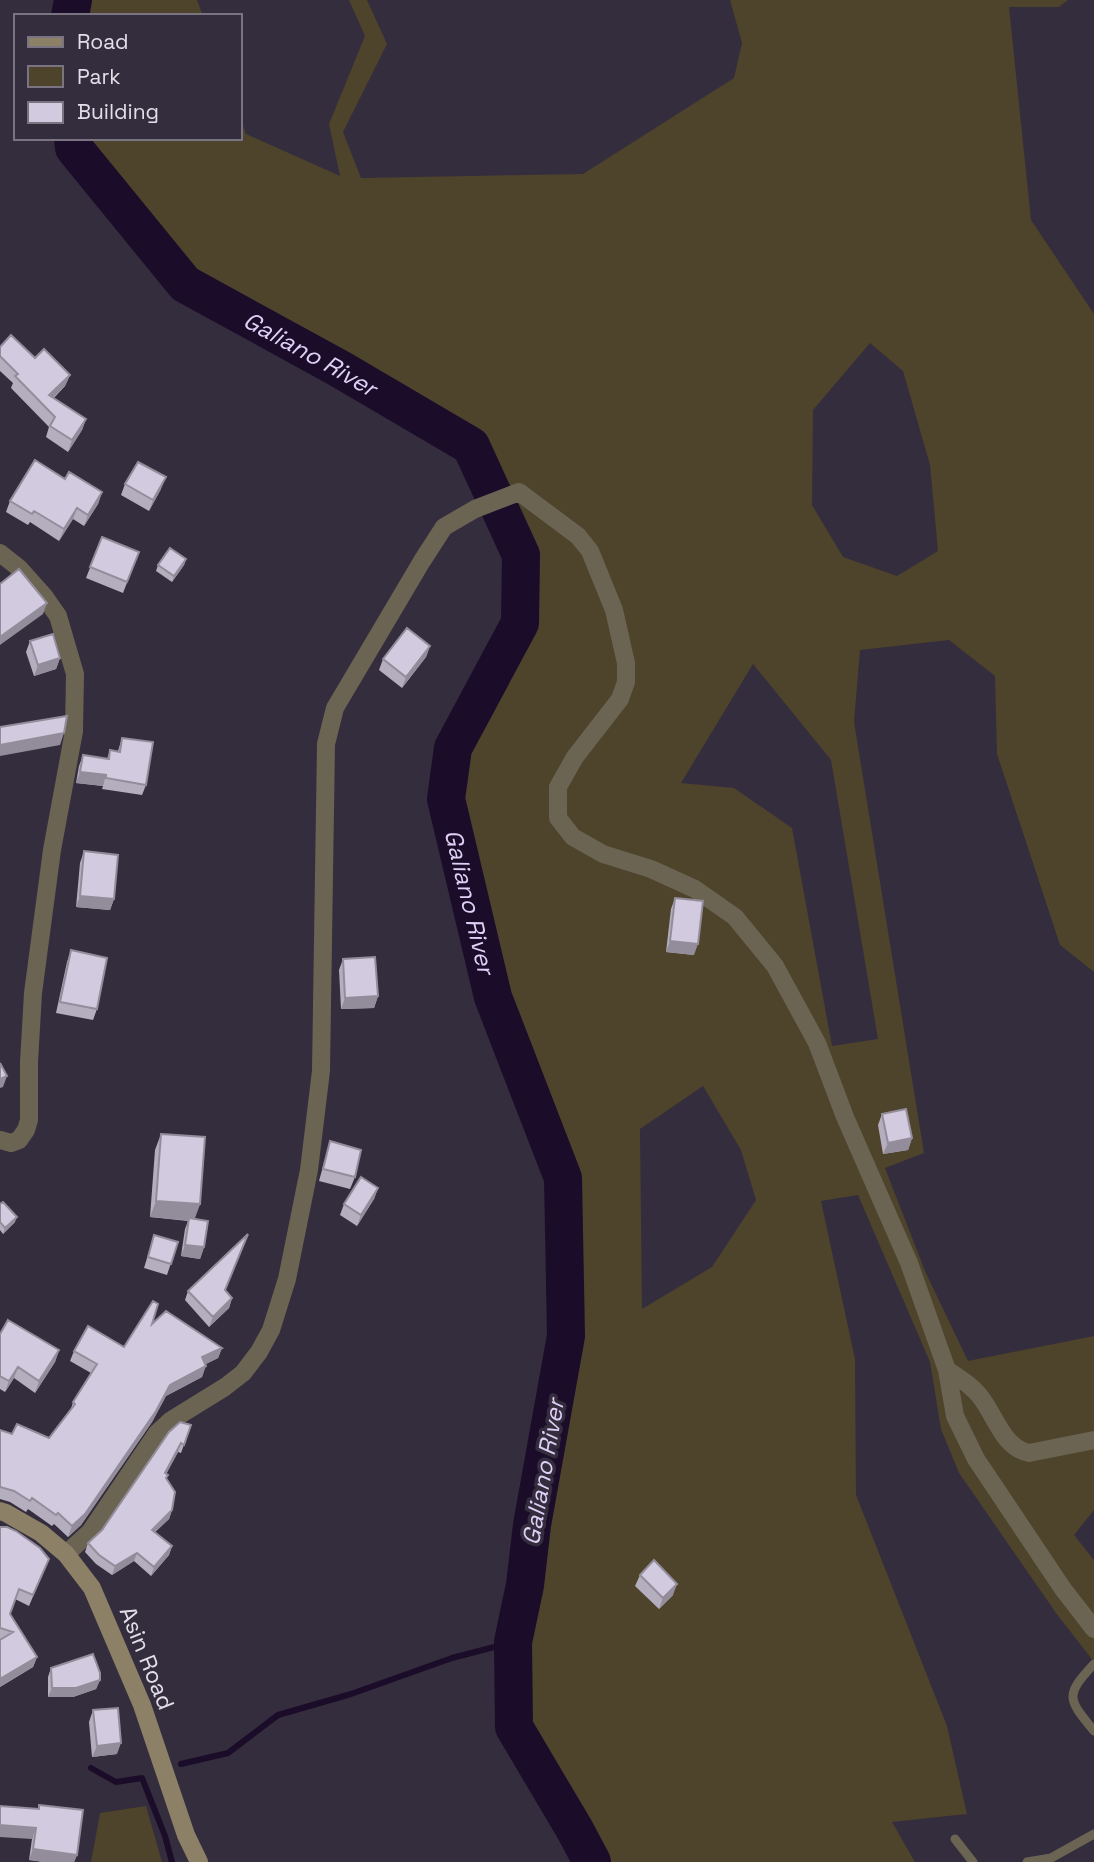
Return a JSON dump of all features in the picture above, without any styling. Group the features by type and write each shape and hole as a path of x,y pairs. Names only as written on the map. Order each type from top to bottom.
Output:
{"main road":[{"name":"Asin Road","path":"0,1511 41,1533 66,1554 92,1588 142,1705 186,1835 199,1862"}],"street":[{"path":"66,1554 90,1532 157,1433 170,1421 243,1373 271,1330 287,1279 309,1170 321,1070 326,744 335,708 444,527 475,509 519,492 578,536 590,551 614,610 626,663 626,682 620,699 575,757 558,787 558,817 573,837 603,854 651,869 695,889 735,917 775,966 817,1043 845,1117 909,1262 947,1370 955,1416 976,1459 1063,1589 1094,1629"},
{"path":"0,553 19,568 58,616 75,674 75,686 74,731 52,850 33,993 29,1120 19,1140 11,1143 0,1140"},
{"path":"947,1370 982,1397 1010,1444 1020,1452 1029,1453 1094,1440"}],"lane":[{"path":"1094,1664 1076,1683 1072,1697 1077,1710 1094,1731"},
{"path":"1027,1862 1052,1860 1094,1834"},
{"path":"955,1839 974,1862"}],"green space":[{"path":"73,0 197,0 202,14 70,14"},
{"path":"349,0 367,0 387,44 343,132 361,178 583,174 734,78 742,43 730,0 1068,0 1059,7 1009,7 1031,220 1094,314 1094,972 1060,945 997,754 995,676 949,640 860,650 854,722 924,1153 885,1168 925,1271 968,1361 1094,1336 1094,1510 1074,1535 1094,1560 1094,1662 1056,1613 959,1473 941,1429 930,1362 858,1195 821,1201 855,1359 856,1495 947,1726 967,1814 892,1822 915,1862 592,1862 514,1727 513,1642 566,1336 563,1178 493,997 446,799 453,748 520,623 521,554 471,446 340,369 185,284 74,148 73,140 242,140 242,123 246,134 340,176 329,124 365,36","holes":["870,343 903,371 930,465 938,551 897,576 843,557 812,505 813,410","753,664 831,760 878,1039 832,1046 792,828 734,788 681,783","703,1086 741,1150 756,1200 712,1267 642,1309 640,1129"]},
{"path":"146,1806 162,1862 91,1862 100,1813"}],"building":[{"path":"11,335 35,358 44,349 70,375 49,395 86,419 72,440 50,426 55,417 15,376 18,374 0,356 0,347"},
{"path":"35,460 65,479 69,472 102,492 88,515 77,508 64,529 34,511 32,514 10,501"},
{"path":"138,462 166,477 153,500 125,484"},
{"path":"102,537 139,552 127,582 90,567"},
{"path":"170,548 186,559 174,576 158,565"},
{"path":"19,569 47,603 0,637 0,584"},
{"path":"407,628 430,646 406,677 383,659"},
{"path":"53,634 60,658 38,665 30,641"},
{"path":"67,716 64,733 0,745 0,727"},
{"path":"122,738 153,742 146,785 80,772 83,755 109,759 110,750 120,752"},
{"path":"84,851 118,855 114,899 80,896"},
{"path":"675,898 703,901 698,944 670,941"},
{"path":"71,950 107,958 97,1009 60,1002"},
{"path":"375,957 378,996 345,998 343,959"},
{"path":"0,1063 7,1076 0,1079"},
{"path":"906,1109 912,1138 888,1143 882,1114"},
{"path":"161,1134 205,1137 200,1204 156,1201"},
{"path":"330,1141 361,1150 355,1177 323,1169"},
{"path":"361,1177 378,1188 361,1215 344,1204"},
{"path":"3,1202 17,1217 5,1228 0,1222 0,1204"},
{"path":"189,1218 208,1221 204,1247 185,1245"},
{"path":"248,1234 225,1290 232,1298 213,1317 188,1291"},
{"path":"154,1235 178,1242 171,1264 148,1257"},
{"path":"153,1301 158,1304 152,1324 166,1311 222,1348 202,1357 206,1366 170,1385 156,1411 85,1514 72,1526 58,1513 56,1515 32,1498 30,1501 14,1491 0,1487 0,1430 12,1434 17,1424 49,1438 75,1404 73,1402 97,1364 74,1351 88,1326 124,1347"},
{"path":"8,1320 59,1350 39,1381 18,1367 9,1381 0,1376 0,1334"},
{"path":"180,1422 191,1425 184,1445 181,1443 165,1473 175,1492 172,1510 152,1530 172,1546 154,1567 137,1553 115,1566 88,1543 102,1530 169,1432"},
{"path":"0,1527 16,1531 40,1548 49,1559 33,1595 19,1589 10,1614 37,1657 0,1679 0,1640 13,1632 0,1628"},
{"path":"654,1560 677,1584 663,1598 640,1575"},
{"path":"93,1654 100,1680 76,1688 52,1688 51,1668"},
{"path":"118,1708 121,1743 97,1746 93,1710"},
{"path":"39,1805 83,1810 77,1855 33,1849 36,1828 0,1825 0,1806 39,1809"}],"waterway":[{"name":"Galiano River","path":"70,14 73,0"},
{"name":"Galiano River","path":"73,140 74,148 185,284 340,369 471,446 521,555 520,623 453,748 446,799 493,997 563,1178 566,1336 513,1642 514,1727 592,1862"},
{"path":"181,1764 228,1753 278,1715 351,1694 452,1658 513,1642"},
{"path":"91,1768 116,1782 142,1778 165,1836 172,1862"}]}
